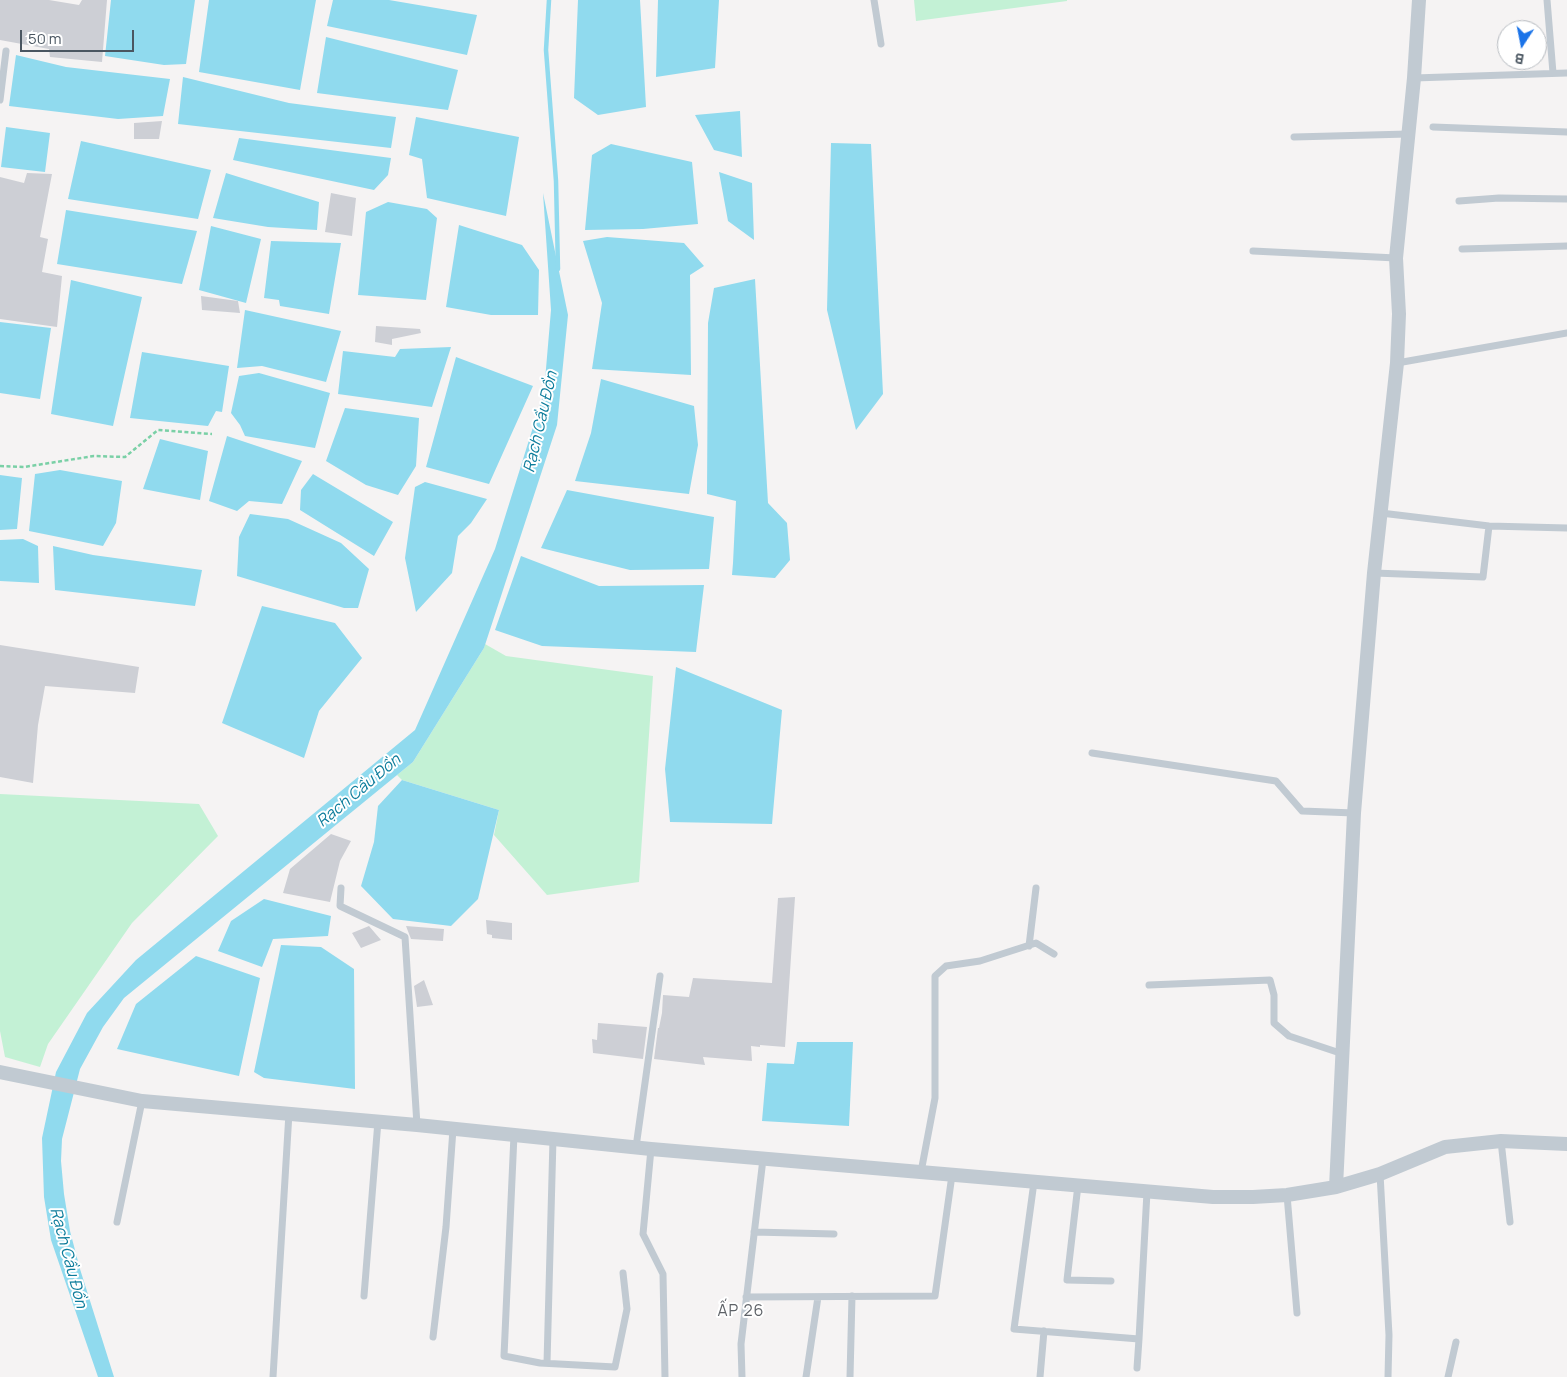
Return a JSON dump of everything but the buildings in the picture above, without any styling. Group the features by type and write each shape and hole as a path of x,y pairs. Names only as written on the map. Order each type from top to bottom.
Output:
{"street":[{"path":"1336,1187 1354,813 1374,573 1396,364 1399,314 1396,258 1414,78 1419,0"},
{"path":"0,1072 142,1101 378,1121 636,1148 1213,1197 1253,1198 1336,1187 1380,1174 1445,1147 1501,1141 1567,1144"}],"lane":[{"path":"874,0 881,44"},
{"path":"1547,0 1552,73"},
{"path":"0,100 6,51"},
{"path":"1414,78 1567,73"},
{"path":"1433,127 1567,132"},
{"path":"1294,137 1408,134"},
{"path":"1460,201 1498,198 1567,199"},
{"path":"1462,249 1567,246"},
{"path":"1252,251 1396,258"},
{"path":"1396,364 1567,333"},
{"path":"1381,513 1488,526 1567,528"},
{"path":"1374,573 1483,577 1488,526"},
{"path":"1092,753 1276,781 1302,811 1354,813"},
{"path":"341,888 340,906 405,937 417,1125"},
{"path":"1029,946 1036,888"},
{"path":"922,1172 935,1098 936,976 946,966 980,962 1036,943 1054,954"},
{"path":"636,1148 660,976"},
{"path":"1149,985 1270,980 1274,995 1274,1023 1289,1036 1343,1054"},
{"path":"116,1222 142,1101"},
{"path":"274,1377 289,1113"},
{"path":"364,1296 378,1121"},
{"path":"433,1337 446,1227 453,1129"},
{"path":"514,1135 504,1356 548,1363 615,1367 627,1308 623,1273"},
{"path":"548,1363 553,1139"},
{"path":"1501,1141 1510,1222"},
{"path":"651,1149 643,1234 663,1274 665,1377"},
{"path":"742,1377 741,1344 763,1159"},
{"path":"746,1297 935,1296 952,1174"},
{"path":"1380,1174 1388,1335 1388,1377"},
{"path":"1034,1182 1014,1329 1140,1339"},
{"path":"1078,1185 1067,1280 1111,1281"},
{"path":"1137,1368 1147,1192"},
{"path":"1287,1195 1297,1313"},
{"path":"754,1232 834,1234"},
{"path":"806,1377 818,1296"},
{"path":"850,1377 852,1296"},
{"path":"1040,1377 1044,1331"},
{"path":"1448,1377 1456,1342"}],"path":[{"path":"0,466 24,467 94,456 125,457 158,430 212,434"}],"green space":[{"path":"914,0 1067,0 1067,1 916,21"},
{"path":"485,644 506,656 653,676 639,882 547,895 494,835 499,810 402,780 397,775 413,762"},
{"path":"0,794 199,804 218,836 132,923 48,1044 40,1067 5,1057 0,1031"}],"water":[{"path":"111,0 195,0 186,64 164,65 105,56"},
{"path":"209,0 316,0 300,90 199,72"},
{"path":"333,0 389,0 477,15 467,55 327,26"},
{"path":"578,0 640,0 646,107 598,115 574,98"},
{"path":"658,0 719,0 715,68 656,77"},
{"path":"326,37 458,70 448,110 317,93"},
{"path":"16,55 66,67 170,79 163,116 118,119 9,106"},
{"path":"183,77 289,103 396,117 391,148 178,124"},
{"path":"740,111 742,157 714,150 695,115"},
{"path":"416,117 519,137 506,216 427,198 422,159 409,155"},
{"path":"6,127 50,133 45,172 1,167"},
{"path":"239,138 391,158 388,175 374,190 233,160"},
{"path":"81,141 211,170 198,219 68,199"},
{"path":"831,143 871,144 883,394 856,430 827,310"},
{"path":"611,144 692,162 698,224 643,229 585,230 592,155"},
{"path":"719,172 752,183 754,240 728,221"},
{"path":"226,173 319,202 317,230 268,227 213,218"},
{"path":"543,193 568,315 557,425 484,648 413,762 124,998 103,1027 80,1069 62,1139 61,1161 70,1231 114,1377 98,1377 51,1240 44,1197 42,1138 56,1072 87,1013 136,960 415,730 495,549 544,392 551,310"},
{"path":"388,202 427,209 437,218 426,300 358,295 366,212"},
{"path":"66,210 197,231 182,284 57,264"},
{"path":"459,225 522,245 539,270 538,315 491,315 446,307"},
{"path":"211,226 261,239 246,303 199,290"},
{"path":"607,237 684,243 704,266 690,275 691,375 592,369 602,303 583,241"},
{"path":"271,241 341,243 329,314 280,306 279,300 264,298"},
{"path":"755,279 768,503 787,523 790,560 775,578 732,575 736,501 707,494 708,323 714,288"},
{"path":"71,280 142,297 113,426 51,414"},
{"path":"245,310 341,331 326,382 262,366 237,368"},
{"path":"0,322 51,328 40,399 0,393"},
{"path":"451,347 432,407 338,394 343,351 395,357 400,349"},
{"path":"142,352 229,366 222,412 216,411 208,426 130,418"},
{"path":"456,357 533,386 489,484 426,467"},
{"path":"259,373 330,393 315,448 245,436 231,413 239,376"},
{"path":"601,379 694,406 698,445 689,494 575,481 591,433"},
{"path":"345,408 419,418 416,466 398,495 366,485 326,461"},
{"path":"227,436 302,461 282,504 249,501 237,511 209,501"},
{"path":"160,439 208,451 200,500 143,489"},
{"path":"60,470 122,481 116,523 103,546 29,531 35,474"},
{"path":"313,474 393,522 374,556 300,510 301,490"},
{"path":"0,475 22,478 17,529 0,530"},
{"path":"425,482 487,499 471,523 458,536 452,573 416,612 405,558 415,487"},
{"path":"567,490 714,517 709,569 630,570 541,548"},
{"path":"250,514 288,519 341,543 369,569 358,608 344,608 237,576 239,537"},
{"path":"23,539 38,546 39,583 0,581 0,540"},
{"path":"53,546 93,555 202,570 195,606 55,590"},
{"path":"521,556 599,586 704,585 696,652 542,646 495,630"},
{"path":"262,606 335,623 362,658 319,711 304,758 222,723"},
{"path":"676,667 782,710 772,824 670,822 665,769"},
{"path":"402,780 499,810 478,899 451,926 393,919 361,886 374,842 378,806"},
{"path":"264,899 331,916 328,936 273,939 262,967 218,951 231,921"},
{"path":"281,945 321,947 354,969 355,1089 264,1078 254,1072"},
{"path":"196,956 260,978 239,1076 117,1049 136,1004"},
{"path":"797,1042 853,1042 849,1126 762,1121 767,1063 794,1064"}],"waterway":[{"name":"Rạch Cầu Đồn","path":"549,0 546,50 556,181 558,269"}],"district":[{"name":"ẤP 26","path":"741,1312"}]}
